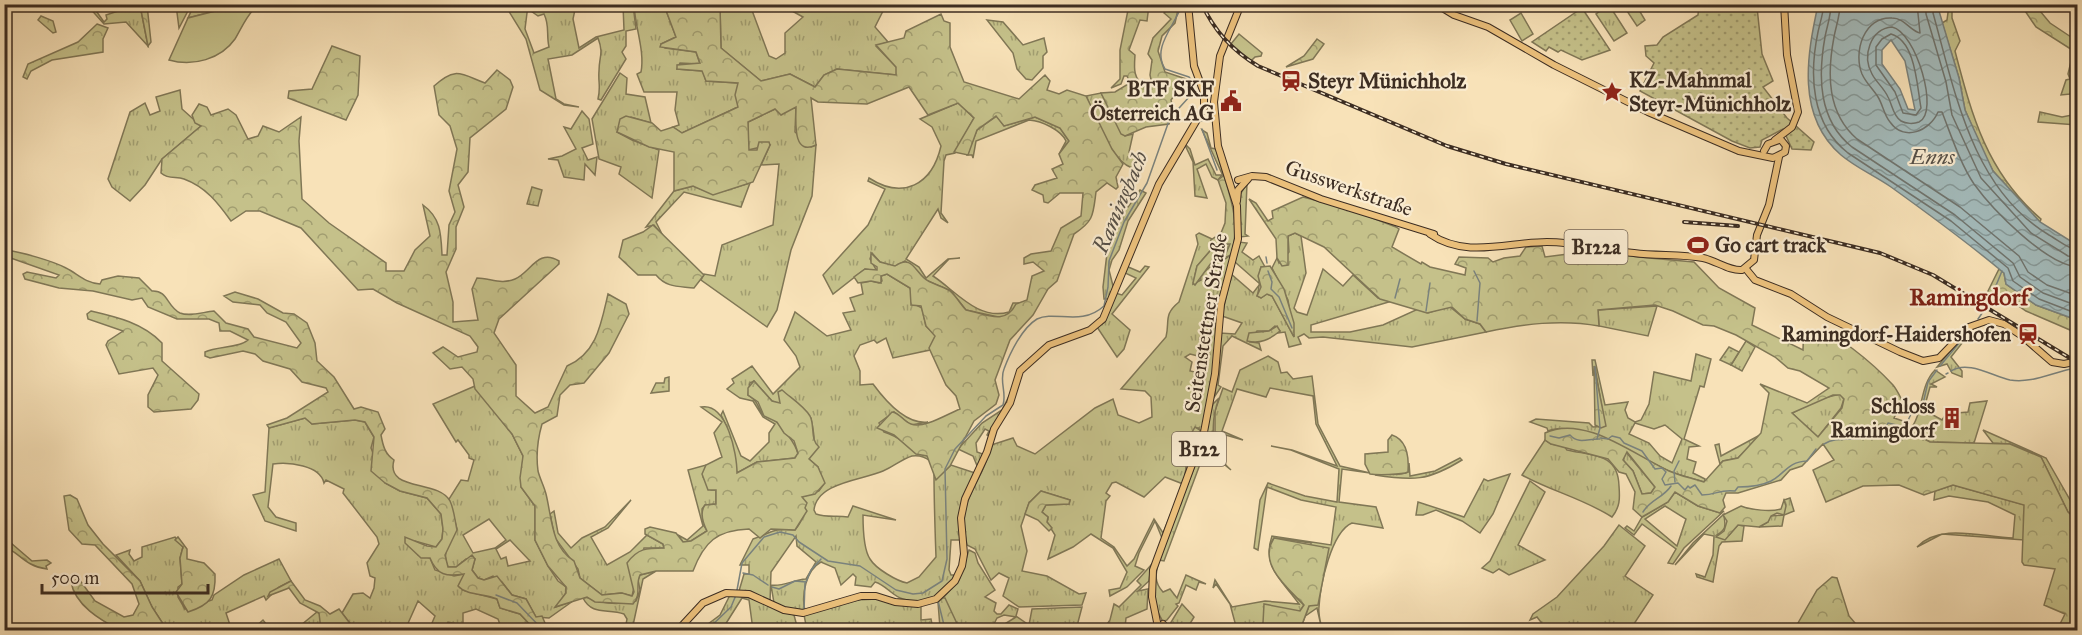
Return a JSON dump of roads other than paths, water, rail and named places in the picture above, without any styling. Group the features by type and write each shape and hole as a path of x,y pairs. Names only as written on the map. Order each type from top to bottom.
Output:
{"main road":[{"path":"678,630 703,603 719,595 731,593 758,597 784,610 804,613 868,596 902,603 922,604 934,600 951,585 962,566 964,548 961,518 965,499 987,452 994,429 1010,404 1020,371 1049,345 1090,330 1099,324 1108,310 1128,256 1165,171 1203,113 1205,99 1194,66 1188,4"},
{"name":"Seitenstettner Straße","path":"1159,627 1151,592 1153,570 1195,460 1210,407 1220,313 1238,239 1236,185 1224,165 1215,126 1215,82 1224,42 1241,4"},
{"path":"1436,4 1454,15 1488,27 1554,65 1648,112 1749,153 1765,154 1776,158"},
{"path":"1765,154 1768,144 1779,140 1795,122 1798,108 1787,55 1784,4"},
{"path":"1744,270 1755,257 1757,235 1767,209 1777,170 1776,158 1786,148 1779,140"},
{"name":"Gusswerkstraße","path":"1236,185 1257,176 1271,178 1321,199 1349,206 1388,222 1448,241 1488,249 1535,242 1567,243 1633,253 1704,258 1734,270 1744,270 1755,280 1791,294 1835,321 1908,356 1928,361 1945,354 1969,327 1989,320 2004,324 2052,362 2064,364 2078,361"},
{"name":"B122","path":"1159,627 1166,626 1168,630"}],"water":[{"name":"Enns","path":"1818,5 1940,5 1939,11 1959,78 1965,110 1993,171 2040,222 2077,245 2077,320 2036,305 2006,284 2004,273 1891,187 1841,155 1827,139 1817,122 1808,84 1811,44","holes":["1891,40 1905,61 1915,110 1908,109 1900,89 1882,64 1882,50"]}],"waterway":[{"name":"Ramingbach","path":"737,590 742,563 764,537 780,532 793,535 799,542 828,561 860,566 896,590 913,594 923,593 942,581 947,559 945,469 955,449 986,416 1003,405 1003,374 1017,341 1026,328 1037,319 1052,316 1086,316 1104,306 1108,287 1109,261 1124,222 1147,183 1170,118 1190,96 1194,83 1189,77 1165,69 1161,61 1163,44 1182,4"},
{"path":"1202,121 1205,112"},
{"path":"1202,129 1217,170"},
{"path":"1266,257 1267,263"},
{"path":"1268,271 1272,282 1271,289 1279,297 1292,328"},
{"path":"1474,271 1480,283 1477,321"},
{"path":"1990,300 2002,271"},
{"path":"1395,298 1400,279"},
{"path":"1426,311 1430,283"},
{"path":"1978,319 1985,309"},
{"path":"1940,366 1970,330"},
{"path":"1595,367 1600,428 1597,439"},
{"path":"1951,371 1958,368 1972,368 2019,381 2077,368"},
{"path":"1922,408 1928,382 1937,370"},
{"path":"1824,444 1836,440 1858,439 1885,429 1888,423 1905,427 1911,414 1916,411"},
{"path":"1550,436 1559,438 1570,435 1577,440 1600,439"},
{"path":"1601,438 1608,439 1612,436 1620,438 1624,443 1642,451 1655,469 1662,468 1666,472 1662,479 1665,485 1678,483 1685,490 1688,486 1690,488 1695,485 1702,495 1735,491 1738,487 1767,483 1795,463 1807,461 1816,449"},
{"path":"1675,482 1674,471 1679,461"},
{"path":"1643,512 1671,486"},
{"name":"Ramingbach","path":"772,587 779,589 795,581 806,582 811,570 821,559"},
{"name":"Ramingbach","path":"743,573 753,575 768,585"},
{"path":"804,611 805,583"},
{"path":"496,595 517,603 543,630"},
{"name":"Ramingbach","path":"707,630 731,607 736,595"},
{"path":"938,601 944,625 942,630"}],"railway":[{"path":"1202,4 1212,23 1225,40 1258,66 1447,146 1506,164 1880,253 1933,275 2078,363"},
{"path":"1684,222 1738,226"}],"place":[{"name":"Steyr Münichholz","path":"1291,81"},
{"name":"KZ-Mahnmal Steyr-Münichholz","path":"1612,92"},
{"name":"BTF SKF Österreich AG","path":"1231,101"},
{"name":"Go cart track","path":"1698,245"},
{"name":"Ramingdorf-Haidershofen","path":"2028,334"},
{"name":"Schloss Ramingdorf","path":"1952,418"}],"district":[{"name":"Ramingdorf","path":"1969,297"}]}
